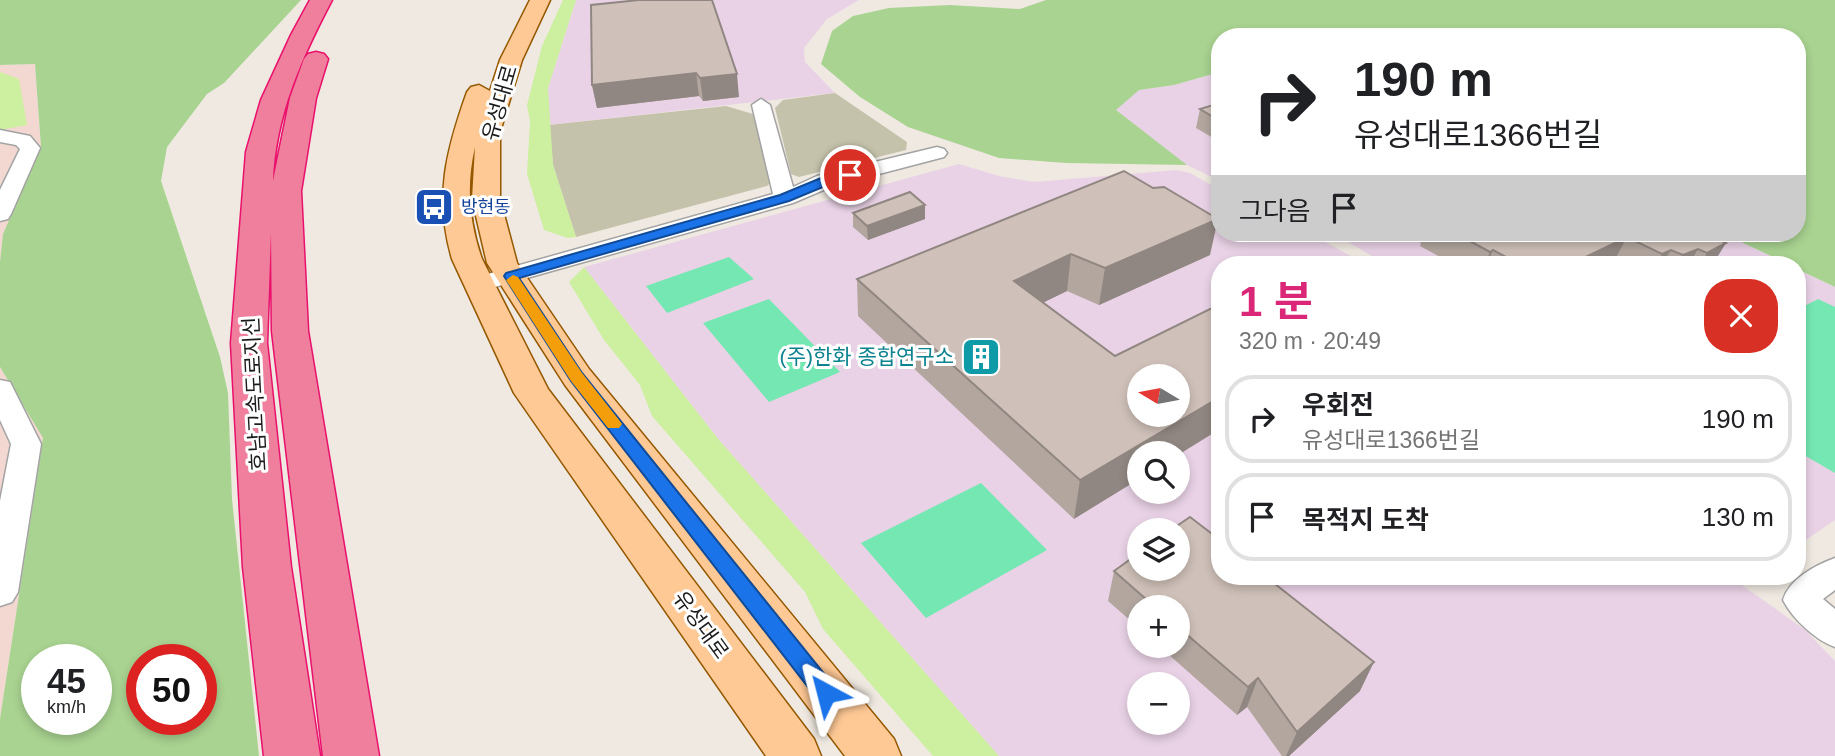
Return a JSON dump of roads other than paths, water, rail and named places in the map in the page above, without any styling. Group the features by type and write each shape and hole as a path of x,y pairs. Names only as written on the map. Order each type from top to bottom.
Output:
{"highway":[{"name":"호남고속도로지선","path":"292,756 267,567 249,343 260,152 274,100 302,35 321,0"},
{"name":"호남고속도로지선","path":"341,0 323,38 303,98 286,191 289,331 351,756"}],"main road":[{"name":"유성대로","path":"520,0 490,61 461,144 455,191 459,237 577,377 876,756"},
{"name":"유성대로","path":"540,0 511,60 488,132 486,199 502,263 495,280 532,393 796,756"}],"street":[{"path":"761,105 785,198"},
{"path":"0,136 23,140 30,148 0,214"},
{"path":"495,280 785,198 825,181 937,153"},
{"path":"0,389 26,444 0,592"},
{"path":"1835,572 1802,595 1801,600 1835,632"}],"place":[{"name":"방현동","path":"434,207"},
{"name":"(주)한화 종합연구소","path":"981,357"}]}
